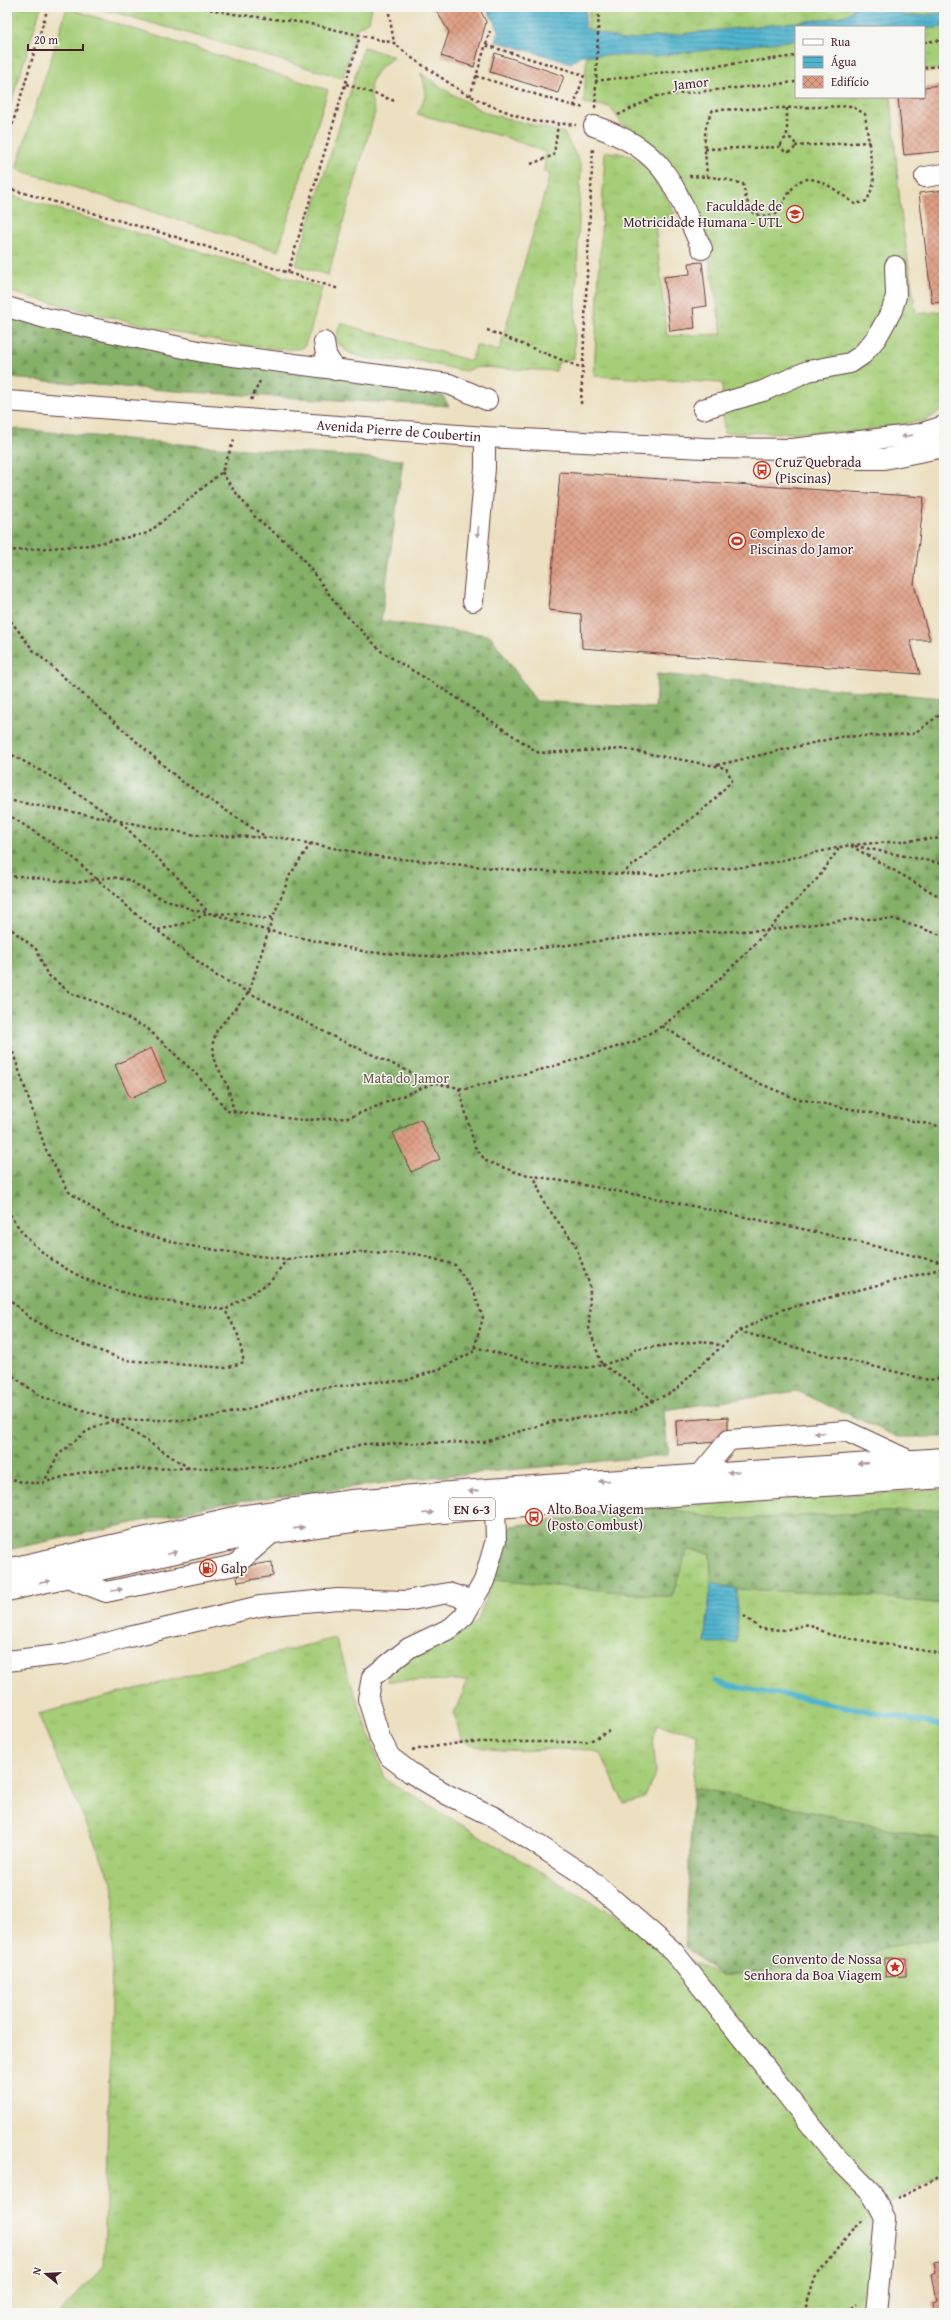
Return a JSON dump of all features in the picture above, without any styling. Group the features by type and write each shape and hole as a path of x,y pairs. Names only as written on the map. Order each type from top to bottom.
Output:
{"main road":[{"name":"EN 6-3","path":"7,1570 239,1518 352,1502 944,1458"},
{"name":"EN 6-3","path":"7,1590 246,1536 359,1520 495,1507 944,1477"}],"street":[{"path":"594,126 616,134 641,149 659,164 683,201 702,249"},
{"path":"703,409 763,391 808,371 850,363 862,355 878,337 892,310 896,296 895,266"},
{"path":"7,307 45,318 162,344 270,361 449,384 487,400"},
{"path":"307,366 324,342 326,355 336,370"},
{"name":"Avenida Pierre de Coubertin","path":"7,400 485,437 704,448 792,449 919,434 944,426"},
{"path":"473,601 485,468 485,437"},
{"name":"Avenida Pierre de Coubertin","path":"792,449 858,459 905,456 944,447"},
{"path":"700,1475 729,1440 838,1431 846,1431 908,1460"},
{"path":"495,1507 496,1540 484,1581 464,1616 451,1628 409,1648 372,1677 368,1699 380,1738 390,1757 410,1773 448,1795 498,1819 587,1877 674,1951 837,2158 871,2192 885,2218 876,2313"},
{"path":"7,1661 67,1654 125,1638 260,1606 338,1599 406,1600 448,1593 473,1601"}],"path":[{"path":"7,142 48,7"},
{"path":"198,7 254,17 306,23 394,43 412,58 470,96 531,121 594,126"},
{"path":"388,7 394,43"},
{"path":"581,404 599,7"},
{"path":"470,96 490,31"},
{"path":"288,272 360,36"},
{"path":"925,42 944,40"},
{"path":"476,76 574,106 584,75 485,45"},
{"path":"595,81 715,64 795,56"},
{"path":"925,68 944,65"},
{"name":"Jamor","path":"594,126 657,96 795,82"},
{"path":"346,84 395,101"},
{"path":"667,175 707,176 719,176 743,184 746,199 753,213 763,216 776,214 795,184 809,179 818,180 855,204 867,201 874,183 870,142 865,114 850,106 713,110 707,119 705,149 707,176"},
{"path":"787,108 787,138"},
{"path":"531,164 554,155 558,124"},
{"path":"787,138 792,140 795,146"},
{"path":"780,147 783,140 787,138"},
{"path":"705,149 780,147 783,151 789,153 795,146 870,142"},
{"path":"7,188 288,272 339,289"},
{"path":"487,330 582,368"},
{"path":"7,551 90,545 148,533 222,472 242,418 270,361"},
{"path":"222,472 230,485 256,518 296,550 341,610 382,652 448,692 539,753 623,749 726,768 732,780 712,802 623,874"},
{"path":"7,616 33,650 180,780 267,837"},
{"path":"714,766 839,737 913,734 944,712"},
{"path":"7,752 50,776 119,821 177,877 209,912"},
{"path":"7,800 196,835 267,837 311,843 381,857 508,869 623,874 657,875 756,866 850,845 944,838"},
{"path":"7,814 70,855 97,880 157,930 217,976 338,1039 434,1083 465,1089 592,1055 636,1041 662,1026 698,999 768,930 818,878 840,848"},
{"path":"234,1112 228,1087 214,1060 213,1042 217,1030 249,992 268,931 290,875 311,843"},
{"path":"850,845 944,864"},
{"path":"850,845 944,899"},
{"path":"7,877 21,876 76,883 112,877 129,880 156,896 196,911 209,912 268,931 367,952 443,957 560,946 652,934 768,930 853,919 894,919 944,936"},
{"path":"157,930 189,922 209,912"},
{"path":"214,914 242,913 264,919 273,917"},
{"path":"7,926 36,949 46,974 72,994 99,1003 148,1029 197,1075 228,1111 302,1120 348,1118 434,1083"},
{"path":"662,1026 748,1078 794,1098 944,1127"},
{"path":"7,1035 46,1150 69,1192 119,1227 184,1245 248,1256 287,1259 360,1252 418,1254 455,1265 474,1292 483,1318 473,1352 442,1368 405,1381 372,1382 308,1390 244,1410 195,1420 114,1420 87,1431 58,1455 43,1484"},
{"path":"459,1088 475,1147 486,1161 518,1173 805,1229 944,1263"},
{"path":"534,1176 544,1203 575,1244 590,1286 589,1328 602,1364 626,1379 654,1401"},
{"path":"7,1209 39,1252 75,1274 126,1293 225,1310 270,1282 287,1259"},
{"path":"7,1477 22,1483 43,1484 59,1478 86,1472 134,1468 290,1467 362,1444 484,1442 558,1420 631,1412 676,1390 739,1331 781,1310 944,1268"},
{"path":"7,1297 36,1321 73,1341 125,1360 226,1368 244,1362 238,1335 225,1310"},
{"path":"739,1331 794,1347 929,1380 944,1377"},
{"path":"474,1347 544,1363 589,1368 628,1357 635,1349 704,1341 723,1346"},
{"path":"7,1372 42,1396 114,1420 190,1468"},
{"path":"744,1616 761,1629 785,1630 809,1624 830,1635 944,1654"},
{"path":"390,1757 396,1750 432,1748 466,1742 588,1742 609,1731"},
{"path":"804,2313 815,2278 854,2227 879,2207 944,2174"}],"green space":[{"path":"7,7 41,7 7,116"},
{"path":"96,7 372,7 369,21 357,28 343,78"},
{"name":"Faculdade de Motricidade Humana - UTL","path":"589,7 944,7 944,68 925,72 925,26 795,26 795,98 891,98 900,206 916,314 944,311 944,408 927,420 857,432 724,433 722,383 594,376 605,152 619,153 631,157 641,163 656,180 675,214 655,224 667,336 722,334 703,221 677,172 625,128 610,107 584,103"},
{"path":"67,8 328,90 278,251 16,169"},
{"path":"364,47 394,57 380,68 372,80 371,94 375,112 328,275 296,265"},
{"path":"420,73 452,94 486,113 564,133 581,165 574,358 558,363 556,371 477,367 465,371 419,361 369,359 349,353 335,341 340,323 471,361 476,345 499,351 550,174 544,172 545,152 505,137 417,114 425,94 423,78"},
{"path":"7,194 322,288 311,329 304,347 285,349 251,346 209,339 112,318 7,291"},
{"path":"7,305 443,396 449,406 188,392 7,378"},
{"name":"Mata do Jamor","path":"7,428 202,446 403,460 381,621 490,635 536,701 655,708 657,674 944,698 944,1437 898,1437 797,1391 664,1410 668,1455 423,1478 221,1504 7,1550"},
{"path":"944,1489 944,1509 722,1520 659,1506"},
{"path":"659,1506 722,1520 944,1509 944,1604 861,1595 737,1589 711,1585 710,1553 687,1550 672,1597 493,1580 511,1526"},
{"path":"687,1550 710,1553 711,1585 737,1589 861,1595 944,1604 944,1840 693,1787 697,1734 657,1725 653,1735 656,1773 644,1798 624,1804 601,1753 567,1749 492,1749 475,1746 461,1739 454,1713 468,1680 388,1681 393,1665 477,1622 493,1580 671,1597"},
{"path":"335,1638 385,1779 673,1951 721,1976 854,1960 892,1946 944,1938 944,2174 879,2207 876,2313 59,2313 104,2265 114,1887 38,1714"},
{"path":"693,1787 944,1840 944,1938 892,1946 854,1960 721,1976 685,1947"}],"water":[{"path":"486,7 586,7 585,28 623,40 835,18 848,14 855,7 890,7 905,16 944,13 944,27 925,29 925,26 795,26 795,40 655,56 582,55 571,63 495,41 499,30"},
{"path":"711,1583 737,1589 737,1642 705,1643"}],"building":[{"path":"427,7 479,7 486,22 474,67 441,56 449,32 436,10"},
{"path":"495,53 564,76 558,93 490,72"},
{"path":"940,85 944,122 944,151 904,155 898,98 925,98 925,87"},
{"path":"944,190 944,302 932,303 919,193"},
{"path":"702,262 707,306 693,308 695,328 670,331 664,277 690,274 689,263"},
{"name":"Complexo de Piscinas do Jamor","path":"560,472 924,497 914,585 930,640 910,640 920,674 582,648 581,614 549,610"},
{"path":"151,1048 166,1082 130,1098 115,1065"},
{"path":"421,1119 440,1159 411,1172 393,1133"},
{"path":"728,1417 728,1430 718,1442 677,1445 676,1421"},
{"path":"272,1562 273,1576 238,1582 237,1577 247,1566"},
{"path":"885,1958 906,1958 906,1976 885,1977"},
{"path":"944,2260 944,2313 934,2313 932,2301 937,2300 932,2274 936,2272 934,2262"}],"waterway":[{"path":"715,1681 729,1686 781,1694 944,1726"}],"place":[{"name":"Faculdade de Motricidade Humana - UTL","path":"795,214"},
{"name":"Cruz Quebrada (Piscinas)","path":"762,470"},
{"name":"Complexo de Piscinas do Jamor","path":"737,541"},
{"name":"Alto Boa Viagem (Posto Combust)","path":"534,1517"},
{"name":"Galp","path":"208,1568"},
{"name":"Convento de Nossa Senhora da Boa Viagem","path":"895,1967"}]}
